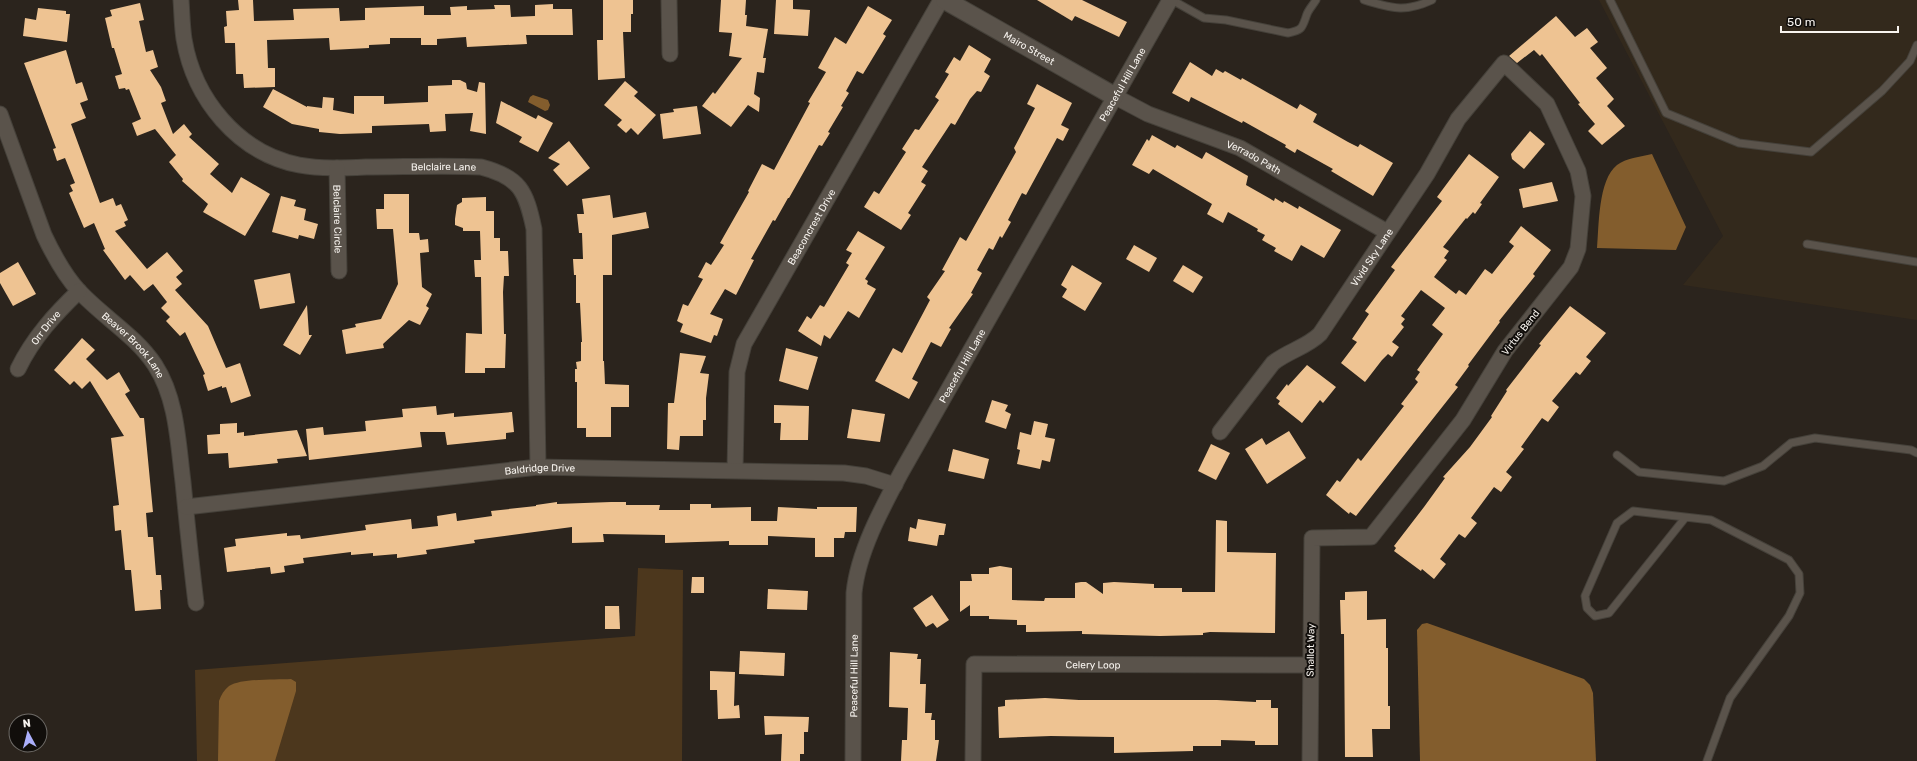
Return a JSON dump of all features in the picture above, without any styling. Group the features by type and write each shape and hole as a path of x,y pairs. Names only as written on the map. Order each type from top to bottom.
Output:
{"street":[{"name":"Belclaire Lane","path":"181,0 184,39 189,60 199,87 219,118 249,144 280,159 300,165 337,168 480,167 496,171 510,178 521,189 529,208 534,229 538,467"},
{"path":"669,0 670,54"},
{"name":"Beaconcrest Drive","path":"735,470 737,372 744,344 941,0"},
{"name":"Mairo Street","path":"945,0 1114,96"},
{"name":"Peaceful Hill Lane","path":"853,761 853,616 855,577 868,542 894,485 1114,96 1171,0"},
{"name":"Vivid Sky Lane","path":"1220,432 1274,363 1282,356 1313,341 1320,334 1427,174 1458,119 1504,63"},
{"name":"Virtus Bend","path":"1312,538 1371,537 1463,420 1505,351 1571,267 1576,257 1583,196 1578,171 1547,104 1504,63"},
{"name":"Verrado Path","path":"1114,96 1148,114 1240,148 1387,232"},
{"name":"Beaver Brook Lane","path":"0,114 44,234 53,253 79,291 133,339 155,365 165,384 174,418 186,507 196,603"},
{"name":"Belclaire Circle","path":"337,168 339,271"},
{"name":"Orr Drive","path":"18,369 27,350 39,334 79,291"},
{"name":"Baldridge Drive","path":"186,507 538,467 844,473 866,476 894,485"},
{"name":"Shallot Way","path":"1310,761 1312,538"},
{"name":"Celery Loop","path":"973,761 974,664 1310,665"}],"lane":[{"path":"1171,0 1204,18 1226,20 1288,33 1298,31 1304,26 1308,14 1316,0"},
{"path":"1364,0 1394,9 1418,6 1432,0"},
{"path":"1610,0 1666,113 1740,143 1811,152 1882,91 1910,61 1917,45"},
{"path":"1807,244 1917,262"},
{"path":"1617,456 1639,472 1724,481 1763,466 1791,443 1815,438 1912,450 1917,452"},
{"path":"1685,518 1609,613 1595,616 1587,608 1585,596 1617,524 1633,511 1655,512 1685,518 1711,520 1789,560 1799,574 1800,593 1789,616 1730,698 1707,761"}],"shaded area":[{"path":"1599,0 1917,0 1917,320 1683,285 1723,236"},
{"path":"533,95 548,100 550,105 548,110 545,111 528,102 530,97"},
{"path":"1652,154 1686,227 1676,250 1597,248 1599,216 1603,192 1606,181 1611,172 1617,165 1625,161"},
{"path":"638,568 683,570 682,761 197,761 195,670 635,636"},
{"path":"1427,623 1584,679 1590,685 1593,693 1596,761 1420,761 1417,630 1422,624"},
{"path":"291,679 296,682 296,691 275,761 218,761 219,701 226,689 235,683 259,680"}],"building":[{"path":"238,0 253,0 254,21 294,20 293,9 339,8 340,21 365,20 365,8 424,6 424,15 451,15 450,7 467,6 467,10 495,9 494,5 510,5 511,17 535,16 535,5 553,4 553,9 572,9 573,35 526,35 527,44 467,47 466,37 437,39 437,45 421,45 421,38 390,38 390,44 369,45 369,48 330,50 329,38 267,40 268,68 275,68 275,87 244,88 243,74 236,74 235,43 225,43 224,27 227,26 226,11 239,10"},
{"path":"603,0 633,0 631,32 623,32 625,78 598,80 597,40 603,40"},
{"path":"721,0 746,0 746,26 768,29 763,58 766,58 764,73 757,72 754,94 760,98 759,112 748,105 731,127 702,106 713,92 715,94 742,58 729,56 732,33 719,32"},
{"path":"776,0 793,0 793,9 810,10 808,36 774,34"},
{"path":"1037,0 1082,0 1127,22 1119,37 1075,16 1072,21"},
{"path":"140,3 144,20 139,21 146,52 153,50 158,67 150,70 161,87 166,101 161,103 173,134 184,124 192,134 189,137 219,164 210,174 232,193 241,177 270,194 245,236 203,212 208,204 182,181 183,179 169,162 176,155 155,129 137,136 132,123 141,119 129,89 119,89 115,76 122,74 114,48 112,48 105,18 112,16 110,10"},
{"path":"868,6 892,20 883,34 886,36 863,74 857,71 846,91 849,93 841,106 843,107 828,132 830,133 822,146 819,145 775,221 773,220 751,259 754,260 736,295 725,289 710,314 723,319 717,336 714,335 711,343 680,332 683,324 677,321 683,304 688,306 703,279 698,277 706,262 711,265 724,245 720,243 749,192 748,191 762,164 774,170 810,103 808,102 826,72 818,68 835,37 846,44"},
{"path":"38,8 66,11 66,14 70,14 67,42 23,36 25,18 36,20"},
{"path":"1556,16 1575,37 1587,28 1598,42 1590,48 1607,68 1596,78 1614,99 1607,106 1625,126 1602,145 1588,131 1595,124 1578,104 1580,103 1542,54 1540,56 1534,50 1517,63 1509,56"},
{"path":"969,45 991,59 984,72 990,76 981,92 977,91 970,99 955,125 951,123 922,167 928,171 921,182 926,185 908,213 911,215 901,230 864,207 874,191 879,194 906,152 902,149 915,129 919,130 939,100 935,97 949,74 945,72 954,57 960,61"},
{"path":"66,50 76,84 82,82 88,100 80,103 86,118 71,124 100,203 113,198 116,206 121,204 128,220 124,222 126,226 115,231 147,269 167,252 183,271 176,277 182,284 175,290 208,326 226,368 240,363 251,396 231,403 226,387 222,388 222,386 208,391 203,375 205,374 185,332 180,336 166,321 170,317 161,308 167,302 153,284 144,291 130,275 125,280 103,250 105,249 94,223 84,228 69,193 73,191 70,185 75,183 65,158 57,161 53,149 56,148 24,63"},
{"path":"1190,62 1212,76 1216,69 1223,73 1225,71 1241,80 1242,78 1297,109 1300,104 1317,114 1313,122 1358,147 1360,144 1393,163 1373,196 1331,171 1333,169 1297,149 1295,153 1285,147 1286,145 1243,121 1242,123 1191,97 1189,102 1172,93"},
{"path":"452,80 460,80 466,83 467,89 477,92 479,82 485,83 486,134 470,131 473,113 445,114 446,131 430,132 429,124 372,126 372,133 340,134 319,132 319,129 292,124 263,107 273,89 307,107 322,108 323,97 334,98 333,110 354,114 354,96 384,96 384,104 428,102 428,86 452,85"},
{"path":"625,81 638,92 634,96 656,115 638,135 631,128 626,133 617,125 622,120 604,105"},
{"path":"1037,84 1072,103 1061,125 1069,129 1063,141 1057,138 1026,195 1022,193 1008,220 1011,222 1002,238 1000,236 993,250 989,248 977,270 982,273 971,293 973,294 949,328 951,329 941,347 931,342 912,379 918,382 909,399 875,381 893,348 902,353 930,300 927,297 945,271 942,270 960,237 966,241 1016,152 1014,148 1035,108 1027,104"},
{"path":"501,101 536,119 538,115 553,123 538,152 519,142 522,137 496,123"},
{"path":"697,106 701,134 663,139 660,114 674,112 673,109"},
{"path":"1530,131 1545,144 1524,169 1512,159 1511,154"},
{"path":"1152,135 1175,148 1177,145 1202,159 1206,152 1248,176 1246,185 1274,201 1275,198 1283,203 1284,201 1298,209 1299,206 1341,230 1324,258 1301,245 1292,261 1274,251 1276,248 1262,240 1265,235 1257,231 1258,229 1228,212 1223,223 1207,214 1212,204 1153,169 1149,174 1132,165 1147,139 1149,141"},
{"path":"569,141 590,168 567,186 553,170 560,164 548,158"},
{"path":"1469,154 1499,177 1480,203 1482,204 1475,214 1473,212 1467,219 1466,218 1443,247 1449,251 1444,258 1447,260 1434,277 1456,294 1459,290 1466,295 1485,269 1492,274 1514,246 1509,242 1521,226 1551,250 1533,274 1535,276 1499,321 1500,322 1468,365 1469,366 1455,385 1458,387 1356,516 1350,512 1349,514 1326,495 1337,480 1340,482 1358,458 1361,461 1404,406 1401,404 1418,382 1415,379 1420,372 1417,370 1443,334 1432,325 1445,308 1421,290 1401,316 1405,319 1401,324 1404,327 1392,342 1399,347 1392,357 1388,354 1382,360 1365,382 1341,363 1357,342 1352,339 1369,314 1365,311 1395,270 1391,267 1442,201 1437,197"},
{"path":"1552,182 1558,201 1523,208 1519,189"},
{"path":"384,194 409,194 409,233 419,233 420,240 428,239 429,252 420,253 422,287 432,294 426,306 429,308 420,325 409,320 383,344 384,348 346,354 342,330 356,327 355,324 381,319 398,284 393,229 377,229 376,209 384,209"},
{"path":"610,195 613,218 646,212 649,228 612,235 612,275 603,275 603,361 605,384 629,385 629,407 611,407 611,437 586,437 586,428 577,428 577,382 575,382 575,369 577,369 576,362 581,361 582,342 580,303 576,303 576,275 574,275 573,259 583,259 582,233 579,233 577,214 584,214 582,199"},
{"path":"281,196 296,200 294,206 306,209 304,220 318,224 314,239 299,235 298,239 272,232"},
{"path":"486,197 486,211 494,211 494,238 500,238 500,251 508,251 509,276 504,276 503,292 504,334 506,334 505,368 485,368 485,373 465,373 466,333 482,334 481,277 475,277 474,260 481,260 480,231 463,231 463,228 455,225 455,219 457,205 462,202 462,198"},
{"path":"858,231 885,247 865,279 868,281 867,284 876,289 859,318 848,311 830,339 824,335 821,346 798,331 807,316 811,319 820,305 824,307 849,265 846,263 852,253 846,250"},
{"path":"1134,245 1157,258 1149,272 1126,259"},
{"path":"18,262 36,294 13,306 0,283 0,273"},
{"path":"1072,265 1102,283 1085,311 1062,297 1067,289 1061,285"},
{"path":"1183,265 1203,277 1193,293 1173,281"},
{"path":"290,273 295,303 260,309 254,280"},
{"path":"307,305 309,335 312,335 300,355 283,345"},
{"path":"1570,306 1606,333 1586,357 1591,361 1580,375 1576,372 1552,401 1559,407 1548,422 1542,418 1521,447 1524,449 1506,472 1512,477 1501,492 1494,487 1471,518 1477,523 1465,538 1459,534 1440,559 1446,564 1434,579 1422,569 1421,571 1394,551 1396,548 1394,546 1445,478 1443,477 1470,447 1492,417 1491,416 1507,391 1506,390 1541,345 1539,344"},
{"path":"82,338 95,350 86,359 107,380 119,372 130,391 125,394 140,418 144,418 153,512 146,513 148,537 153,537 156,575 161,575 161,609 135,611 131,570 125,570 121,530 115,531 113,506 119,505 111,438 124,436 90,381 82,389 74,381 70,385 54,370"},
{"path":"786,348 818,357 808,390 779,381"},
{"path":"680,353 706,356 700,373 709,374 706,398 706,420 703,420 703,436 680,436 679,450 667,449 668,403 674,403"},
{"path":"1307,365 1336,387 1323,403 1320,400 1302,423 1278,404 1280,401 1276,398 1287,384 1288,386"},
{"path":"992,400 1008,405 1005,411 1011,414 1006,429 985,422"},
{"path":"774,405 809,406 808,440 780,440 781,423 774,423"},
{"path":"436,406 437,415 454,413 454,417 512,412 514,432 506,433 506,439 447,445 445,432 420,432 422,447 309,460 306,429 323,427 324,435 366,431 365,421 403,417 402,409"},
{"path":"852,409 885,414 880,442 847,438"},
{"path":"1034,421 1048,424 1045,437 1055,439 1050,462 1042,460 1040,469 1017,464 1020,450 1017,449 1020,432 1031,435"},
{"path":"237,423 237,433 244,432 244,436 297,430 307,456 277,459 278,463 229,468 228,453 208,454 207,435 220,434 220,424"},
{"path":"1289,431 1306,458 1267,484 1245,449 1262,438 1266,445"},
{"path":"1211,444 1230,453 1216,480 1198,471"},
{"path":"953,449 989,459 984,479 948,471"},
{"path":"557,502 557,504 626,502 626,505 660,505 659,510 690,510 690,504 711,504 711,508 751,507 751,521 777,521 778,507 817,509 817,507 857,507 856,532 845,532 844,538 834,538 834,557 815,557 815,538 768,536 768,545 729,545 729,541 665,543 665,535 603,534 604,542 572,543 572,527 474,540 475,543 426,550 427,554 397,558 397,554 373,556 373,553 351,555 351,552 303,558 304,563 284,566 285,572 271,574 270,567 227,572 224,548 236,546 235,539 287,533 287,536 300,535 301,539 366,530 365,525 411,519 412,529 438,526 437,516 456,513 457,521 492,516 491,511"},
{"path":"918,519 946,524 944,535 939,535 937,546 908,541 910,527 916,529"},
{"path":"1216,520 1227,521 1227,552 1276,553 1275,633 1210,632 1203,633 1203,635 1160,636 1082,634 1082,631 1026,632 1026,625 1017,625 1017,620 989,619 989,616 970,616 970,605 960,612 960,581 972,581 971,574 989,574 989,568 1000,566 1012,568 1012,600 1044,601 1045,598 1075,598 1075,583 1081,582 1086,582 1103,594 1103,583 1114,582 1154,584 1154,588 1182,588 1182,592 1215,592"},
{"path":"692,577 704,577 704,593 691,593"},
{"path":"768,589 808,591 807,610 767,609"},
{"path":"1367,591 1367,620 1386,619 1390,729 1372,729 1373,757 1345,757 1344,634 1341,634 1340,600 1345,600 1345,592"},
{"path":"932,595 949,620 937,628 933,623 926,627 913,608"},
{"path":"605,606 619,606 620,629 605,629"},
{"path":"740,651 785,653 784,676 739,674"},
{"path":"890,652 918,654 917,659 921,659 920,684 926,684 925,713 932,713 931,720 935,720 935,740 939,740 936,761 901,761 902,740 907,740 908,708 889,707"},
{"path":"710,671 735,672 734,706 739,705 740,718 718,719 717,690 710,690"},
{"path":"1045,698 1079,700 1217,700 1256,702 1256,700 1271,700 1271,708 1278,708 1278,745 1255,745 1255,741 1221,740 1221,746 1193,746 1193,751 1114,753 1114,737 1051,736 999,738 998,707 1005,706 1005,700"},
{"path":"764,716 809,717 808,732 804,732 804,754 800,754 800,761 781,761 782,734 765,735"}]}
